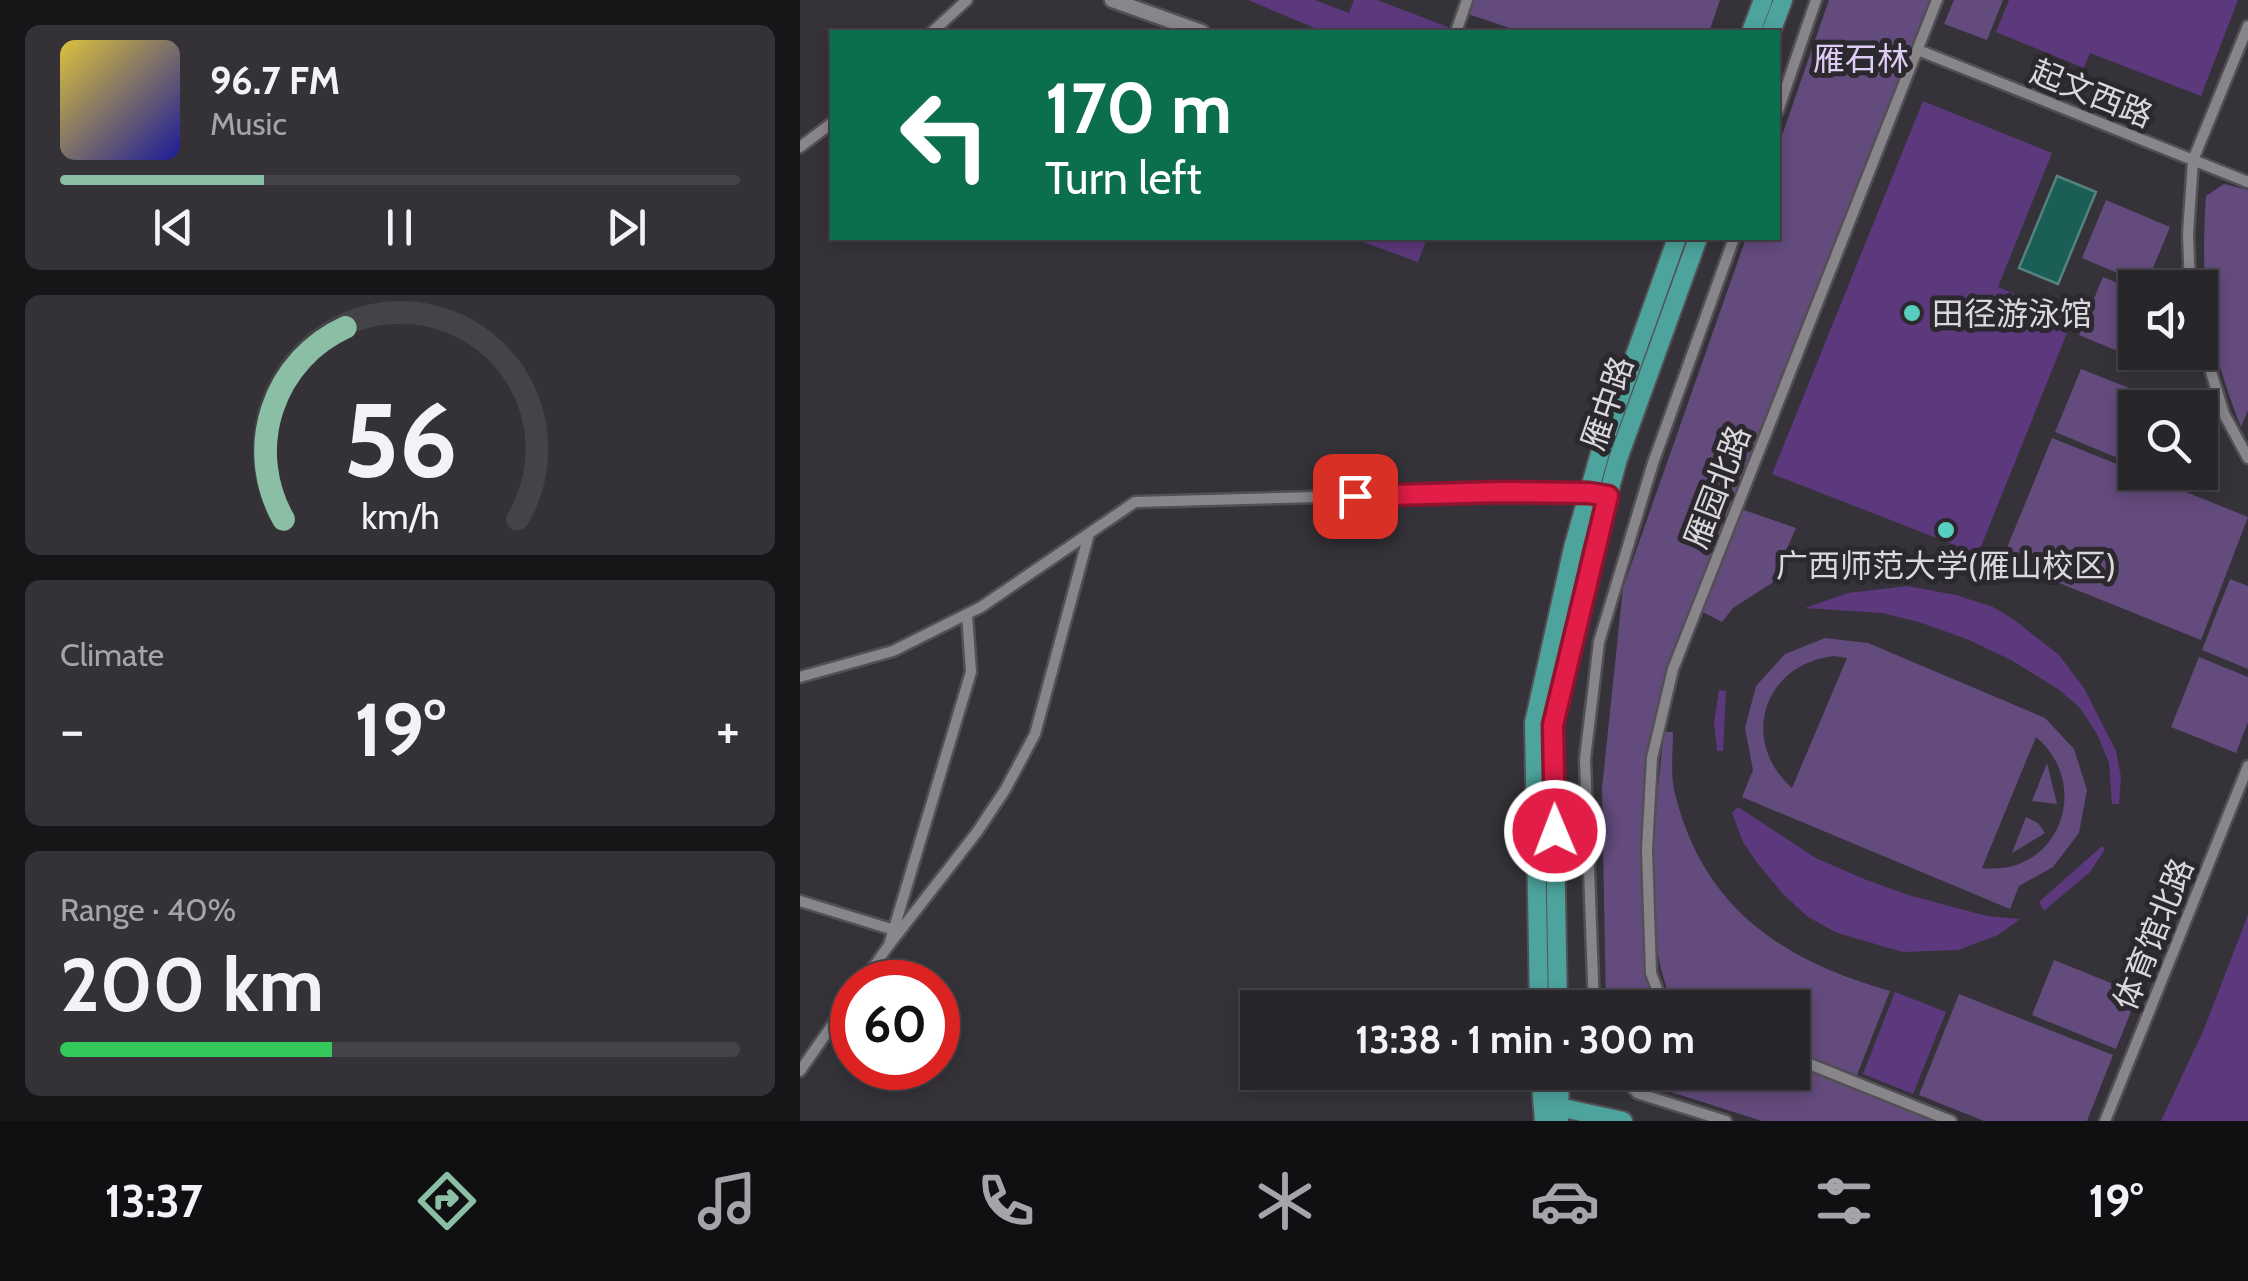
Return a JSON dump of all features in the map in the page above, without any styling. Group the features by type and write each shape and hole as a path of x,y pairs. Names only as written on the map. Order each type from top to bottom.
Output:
{"main road":[{"path":"1752,30 1763,0"},
{"path":"1772,30 1783,0"},
{"name":"雁中路","path":"1538,990 1534,723 1598,494 1676,240"},
{"name":"雁中路","path":"1558,990 1553,725 1598,494 1618,459 1697,240"},
{"path":"1541,1090 1544,1121"},
{"path":"1559,1114 1623,1121"}],"street":[{"path":"934,30 967,0"},
{"path":"1112,0 1197,30"},
{"path":"1457,30 1467,0"},
{"path":"1780,106 1816,0"},
{"name":"雁园北路","path":"1657,990 1651,973 1647,850 1652,758 1673,669 1937,0"},
{"path":"2189,270 2193,160 2248,26"},
{"name":"起文西路","path":"1918,50 2248,182"},
{"path":"800,147 830,124"},
{"path":"1593,990 1585,759 1599,642 1653,464 1733,240"},
{"path":"2210,370 2224,414 2248,458"},
{"path":"800,677 892,652 967,614 1135,502 1502,492 1598,494"},
{"path":"878,960 977,832 1035,734 1089,533"},
{"path":"889,945 970,672 967,614"},
{"name":"体育馆北路","path":"2105,1121 2248,766"},
{"path":"800,900 894,930"},
{"path":"800,1071 830,1028"},
{"path":"1810,1063 1951,1121"},
{"path":"1634,1090 1726,1121"}],"green space":[{"path":"1473,0 1720,0 1710,30 1515,30 1468,14"},
{"name":"雁石林","path":"1829,0 1937,0 1673,669 1652,758 1651,973 1662,990 1606,990 1602,788 1623,588 1745,240 1780,240 1780,141"},
{"path":"1954,0 2003,0 1987,40 1944,24"},
{"path":"2224,184 2248,190 2248,410 2241,427 2218,359 2218,270 2204,270 2206,196"},
{"path":"2106,200 2170,227 2152,270 2118,270 2118,273 2082,258"},
{"path":"2103,277 2118,283 2118,351 2079,335"},
{"path":"2081,369 2134,390 2118,390 2118,458 2055,432"},
{"path":"2052,438 2118,465 2118,490 2181,490 2248,517 2201,640 2002,560"},
{"path":"1741,509 1796,528 1772,583 1733,608 1722,622 1701,611"},
{"path":"2230,579 2248,586 2248,669 2202,650"},
{"path":"1825,638 1868,643 2045,718 2074,749 2087,790 2079,833 2053,867 2019,886 2010,909 1742,797 1753,770 1745,728 1756,686 1785,654","holes":["1834,656 1847,658 1792,788 1766,749 1766,707 1790,673 1810,662","2036,737 2053,757 2062,779 2064,802 2059,824 2048,843 2031,858 2009,867 1982,868"]},
{"path":"2199,657 2248,677 2248,722 2236,753 2171,727"},
{"path":"1664,732 1673,732 1673,787 1688,834 1727,899 1782,945 1815,963 1890,991 1857,1075 1810,1057 1810,990 1668,990 1656,941 1653,906"},
{"path":"2047,763 2057,804 2032,801"},
{"path":"2026,817 2038,823 2045,833 2012,853"},
{"path":"2054,960 2138,994 2116,1049 2032,1015"},
{"path":"1959,994 2113,1055 2087,1121 1984,1121 1919,1095"},
{"path":"1810,1064 1951,1121 1762,1121 1665,1090 1810,1090"}],"shaded area":[{"path":"2057,176 2096,192 2058,284 2019,268"}],"building":[{"path":"1248,0 1315,0 1349,13 1354,0 1377,0 1448,27 1447,30 1319,30"},
{"path":"2009,0 2238,0 2201,96 2090,53 2084,68 1996,32"},
{"name":"田径游泳馆","path":"1923,101 2052,153 1998,287 2073,318 1978,554 1772,474"},
{"path":"1358,240 1426,240 1418,262"},
{"path":"1907,586 1993,607 2059,655 2084,688 2116,751 2121,777 2119,804 2112,804 2109,763 2097,734 2080,708 2058,689 2011,660 1922,623 1882,613 1805,608 1848,593"},
{"path":"1719,690 1726,691 1723,751 1717,751 1714,722"},
{"path":"1738,807 1816,858 1864,879 1987,916 2020,919 1998,935 1958,950 1903,952 1837,933 1808,917 1758,864 1743,842 1732,813"},
{"path":"2102,846 2105,849 2090,872 2044,911 2039,902"},
{"path":"2248,915 2248,1121 2161,1121 2204,1029"},
{"path":"1895,992 1946,1012 1913,1094 1863,1074"}],"place":[{"name":"田径游泳馆","path":"1912,313"},
{"name":"广西师范大学(雁山校区)","path":"1946,530"}],"route":[{"path":"1355,496 1502,492 1608,496 1553,725 1555,831"}]}
